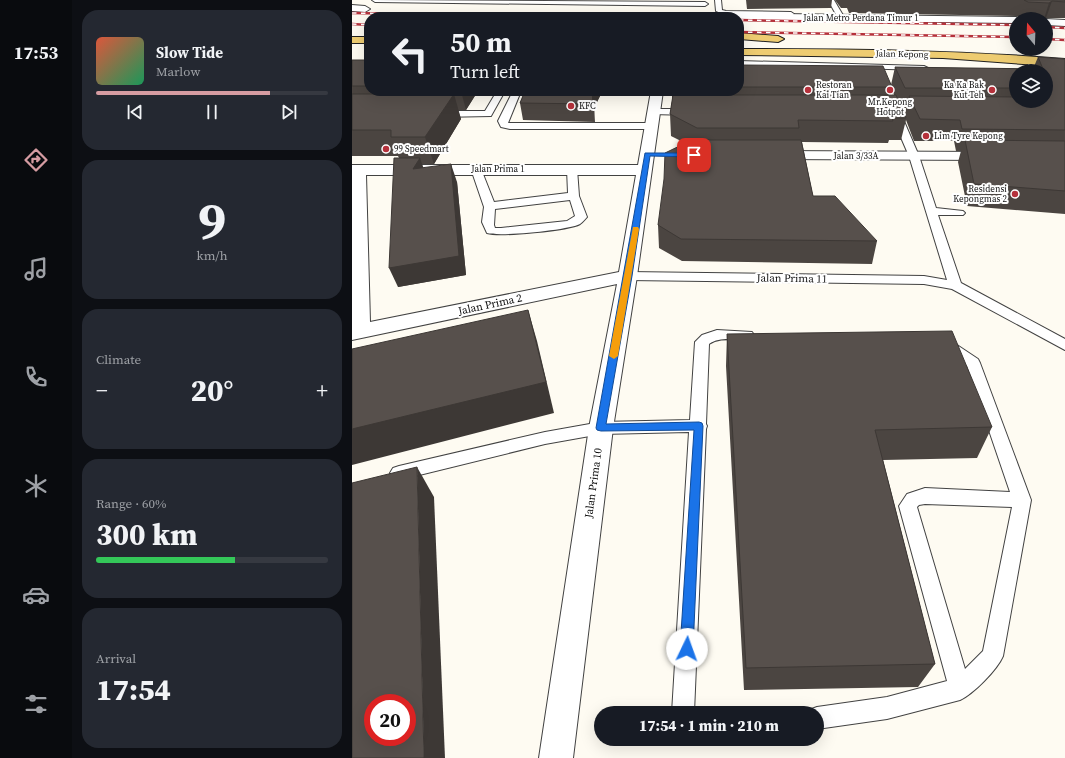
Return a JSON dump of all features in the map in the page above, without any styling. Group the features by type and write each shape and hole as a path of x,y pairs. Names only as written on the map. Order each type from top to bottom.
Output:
{"main road":[{"path":"744,36 788,40"},
{"path":"352,40 364,40"},
{"name":"Jalan Kepong","path":"744,41 919,43"},
{"path":"352,51 364,51"},
{"name":"Jalan Kepong","path":"744,52 949,55 1022,64"},
{"name":"Jalan Kepong","path":"1048,64 1065,63"}],"street":[{"path":"357,0 352,7 365,9"},
{"path":"705,2 706,12"},
{"name":"Jalan Metro Perdana Timur 1","path":"744,17 766,17 791,12 840,17 1009,20"},
{"path":"744,20 766,17"},
{"path":"1053,22 1065,23"},
{"path":"744,32 759,38"},
{"name":"Jalan Prima 10","path":"556,758 601,428 628,276 651,160 654,110"},
{"name":"Jalan 3/33A","path":"757,155 1002,156"},
{"name":"Jalan Prima 1","path":"355,170 572,169 651,160"},
{"path":"355,170 356,332"},
{"name":"Jalan Prima 2","path":"356,332 628,276"}],"lane":[{"path":"365,9 375,0 705,2"},
{"path":"718,0 719,11 721,12"},
{"path":"831,0 840,17"},
{"path":"744,13 791,12"},
{"path":"832,53 834,65"},
{"path":"744,63 834,65 856,69 935,68"},
{"path":"432,114 488,114 498,96"},
{"path":"515,96 503,121 504,125 518,126 654,110 704,112"},
{"path":"895,110 914,156 955,285"},
{"path":"476,170 490,207 488,212 488,227 491,231 501,232 569,224 577,221 581,217 574,196 572,169"},
{"path":"490,207 500,204 574,196"},
{"path":"932,211 959,213"},
{"name":"Jalan Prima 11","path":"628,276 924,280 955,285 1065,345"},
{"path":"684,706 702,342 706,337 715,335 762,336"},
{"path":"824,717 887,708 960,688 992,656 1022,500 973,363 946,345 934,341"},
{"path":"383,477 545,438 601,428 699,426"},
{"path":"960,688 908,506 913,499 925,496 1022,500"}],"building":[{"path":"1024,0 1065,0 1065,2 1028,2"},
{"path":"1038,57 1065,59 1065,130 962,129 960,120 920,119 909,96 1009,97 1009,108 1053,108 1053,64 1041,64"},
{"path":"352,60 364,60 364,86 352,86"},
{"path":"744,65 883,66 892,87 744,87"},
{"path":"895,67 1009,69 1009,88 905,88"},
{"path":"352,94 364,94 364,96 453,96 425,137 391,137 391,130 352,130"},
{"path":"896,95 906,118 892,118 893,121 798,120 799,128 697,128 670,114 673,96"},
{"path":"523,96 592,96 593,104 520,103"},
{"path":"692,140 801,140 813,196 835,196 877,241 681,239 658,225 664,179 665,153"},
{"path":"965,140 1065,141 1065,191 974,184"},
{"path":"394,158 420,158 413,169 451,164 459,256 389,268"},
{"path":"528,310 546,382 352,429 352,349"},
{"path":"952,331 992,427 875,430 935,664 746,668 727,334"},
{"path":"417,467 424,758 352,758 352,483"}],"railway":[{"path":"352,13 364,13"},
{"path":"744,20 1009,25"},
{"path":"352,24 364,25"},
{"path":"1053,27 1065,28"},
{"path":"744,32 1009,37"},
{"path":"1053,39 1065,40"}],"slow traffic":[{"path":"614,356 635,229"}],"place":[{"name":"Restoran Kai Tian","path":"808,90"},
{"name":"Mr.Kepong Hotpot","path":"890,90"},
{"name":"Ka Ka Bak Kut Teh","path":"992,90"},
{"name":"KFC","path":"571,106"},
{"name":"Lim Tyre Kepong","path":"926,136"},
{"name":"99 Speedmart","path":"386,149"},
{"name":"Residensi Kepongmas 2","path":"1015,194"}],"route":[{"path":"687,649 699,426 601,428 628,276 647,154 694,155"}]}
